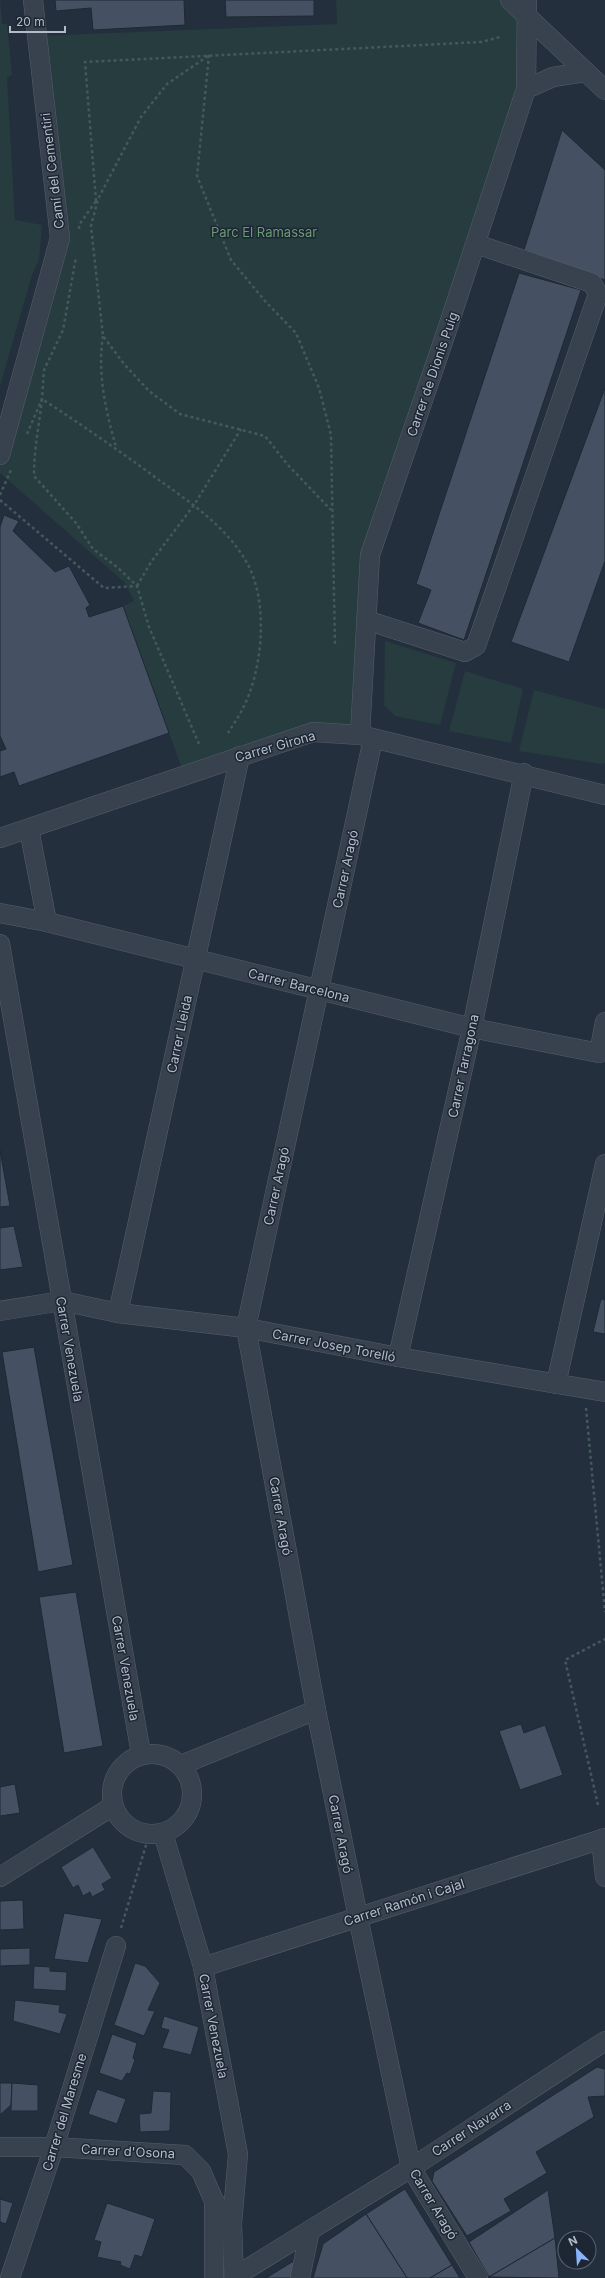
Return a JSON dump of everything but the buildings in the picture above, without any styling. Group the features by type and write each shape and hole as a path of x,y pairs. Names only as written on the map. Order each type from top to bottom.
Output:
{"street":[{"name":"Camí del Cementiri","path":"7,460 60,238 33,0"},
{"path":"510,0 528,9 585,72 605,90"},
{"name":"Carrer de Dionis Puig","path":"367,737 366,620 370,555 476,244 526,89 528,9"},
{"path":"526,89 553,77 585,72"},
{"path":"366,620 465,652 476,646 598,294 592,283 476,244"},
{"name":"Carrer Girona","path":"0,838 313,732 367,737 524,773 605,795"},
{"name":"Carrer Aragó","path":"367,737 318,990 246,1328 316,1710 411,2168 478,2278"},
{"name":"Carrer Lleida","path":"118,1313 240,756"},
{"name":"Carrer Tarragona","path":"398,1357 472,1028 524,773"},
{"path":"29,829 47,922"},
{"name":"Carrer Barcelona","path":"0,913 47,922 472,1028 602,1057"},
{"name":"Carrer Venezuela","path":"0,944 141,1754"},
{"path":"602,1057 605,1022"},
{"path":"556,1384 605,1164"},
{"path":"0,1311 62,1301"},
{"name":"Carrer Josep Torelló","path":"62,1301 118,1313 246,1328 398,1357 596,1391"},
{"path":"181,1765 316,1710"},
{"path":"156,1753 170,1757 181,1765 192,1785 192,1798 188,1812 180,1823 156,1833 136,1831 123,1823 113,1806 112,1788 115,1777 124,1764 141,1754 156,1753"},
{"path":"0,1877 113,1806"},
{"name":"Carrer Venezuela","path":"156,1833 203,1966 238,2154 232,2224 234,2277"},
{"path":"603,1838 605,1877"},
{"name":"Carrer Ramón i Cajal","path":"203,1966 603,1838"},
{"name":"Carrer del Maresme","path":"10,2278 54,2147 116,1946"},
{"name":"Carrer Navarra","path":"234,2277 411,2168 605,2041"},
{"name":"Carrer d'Osona","path":"0,2147 54,2147 185,2155 200,2171 214,2201"},
{"path":"214,2201 232,2224"},
{"path":"214,2201 214,2278"},
{"path":"300,2278 310,2230"}],"path":[{"path":"116,448 104,395 101,351 103,336 91,226 97,201 85,62 481,42 500,37"},
{"path":"78,232 79,225 97,201 141,116 166,84 209,55"},
{"path":"209,55 197,176 231,260 265,301 296,333 319,388 331,435 331,510 335,646"},
{"path":"76,252 63,330 44,370 40,423 34,449 34,476 76,523 93,549 117,567 137,586 149,628 199,744"},
{"path":"103,336 124,364 149,391 180,414 265,436 287,464 331,510"},
{"path":"26,436 42,399"},
{"path":"42,399 116,448 194,505 232,540 248,564 259,593 261,634 254,679 243,709 228,733"},
{"path":"137,586 152,562 194,505 241,429"},
{"path":"0,495 7,460"},
{"path":"0,500 104,588 137,586"},
{"path":"596,1391 585,1416 605,1612"},
{"path":"598,1805 565,1660 605,1639"},
{"path":"116,1946 141,1867 156,1833"}],"green space":[{"path":"0,0 2,24 7,24 12,75 7,78 15,220 42,225 39,260 32,275 0,386"},
{"name":"Parc El Ramassar","path":"336,0 510,0 528,18 526,89 370,555 360,735 313,732 184,774 123,606 134,601 125,583 0,473 0,455 60,238 37,36 337,24"},
{"path":"385,641 456,663 440,725 395,716 384,705"},
{"path":"465,671 523,689 511,743 449,731"},
{"path":"534,690 605,709 605,763 601,764 519,751"}]}
